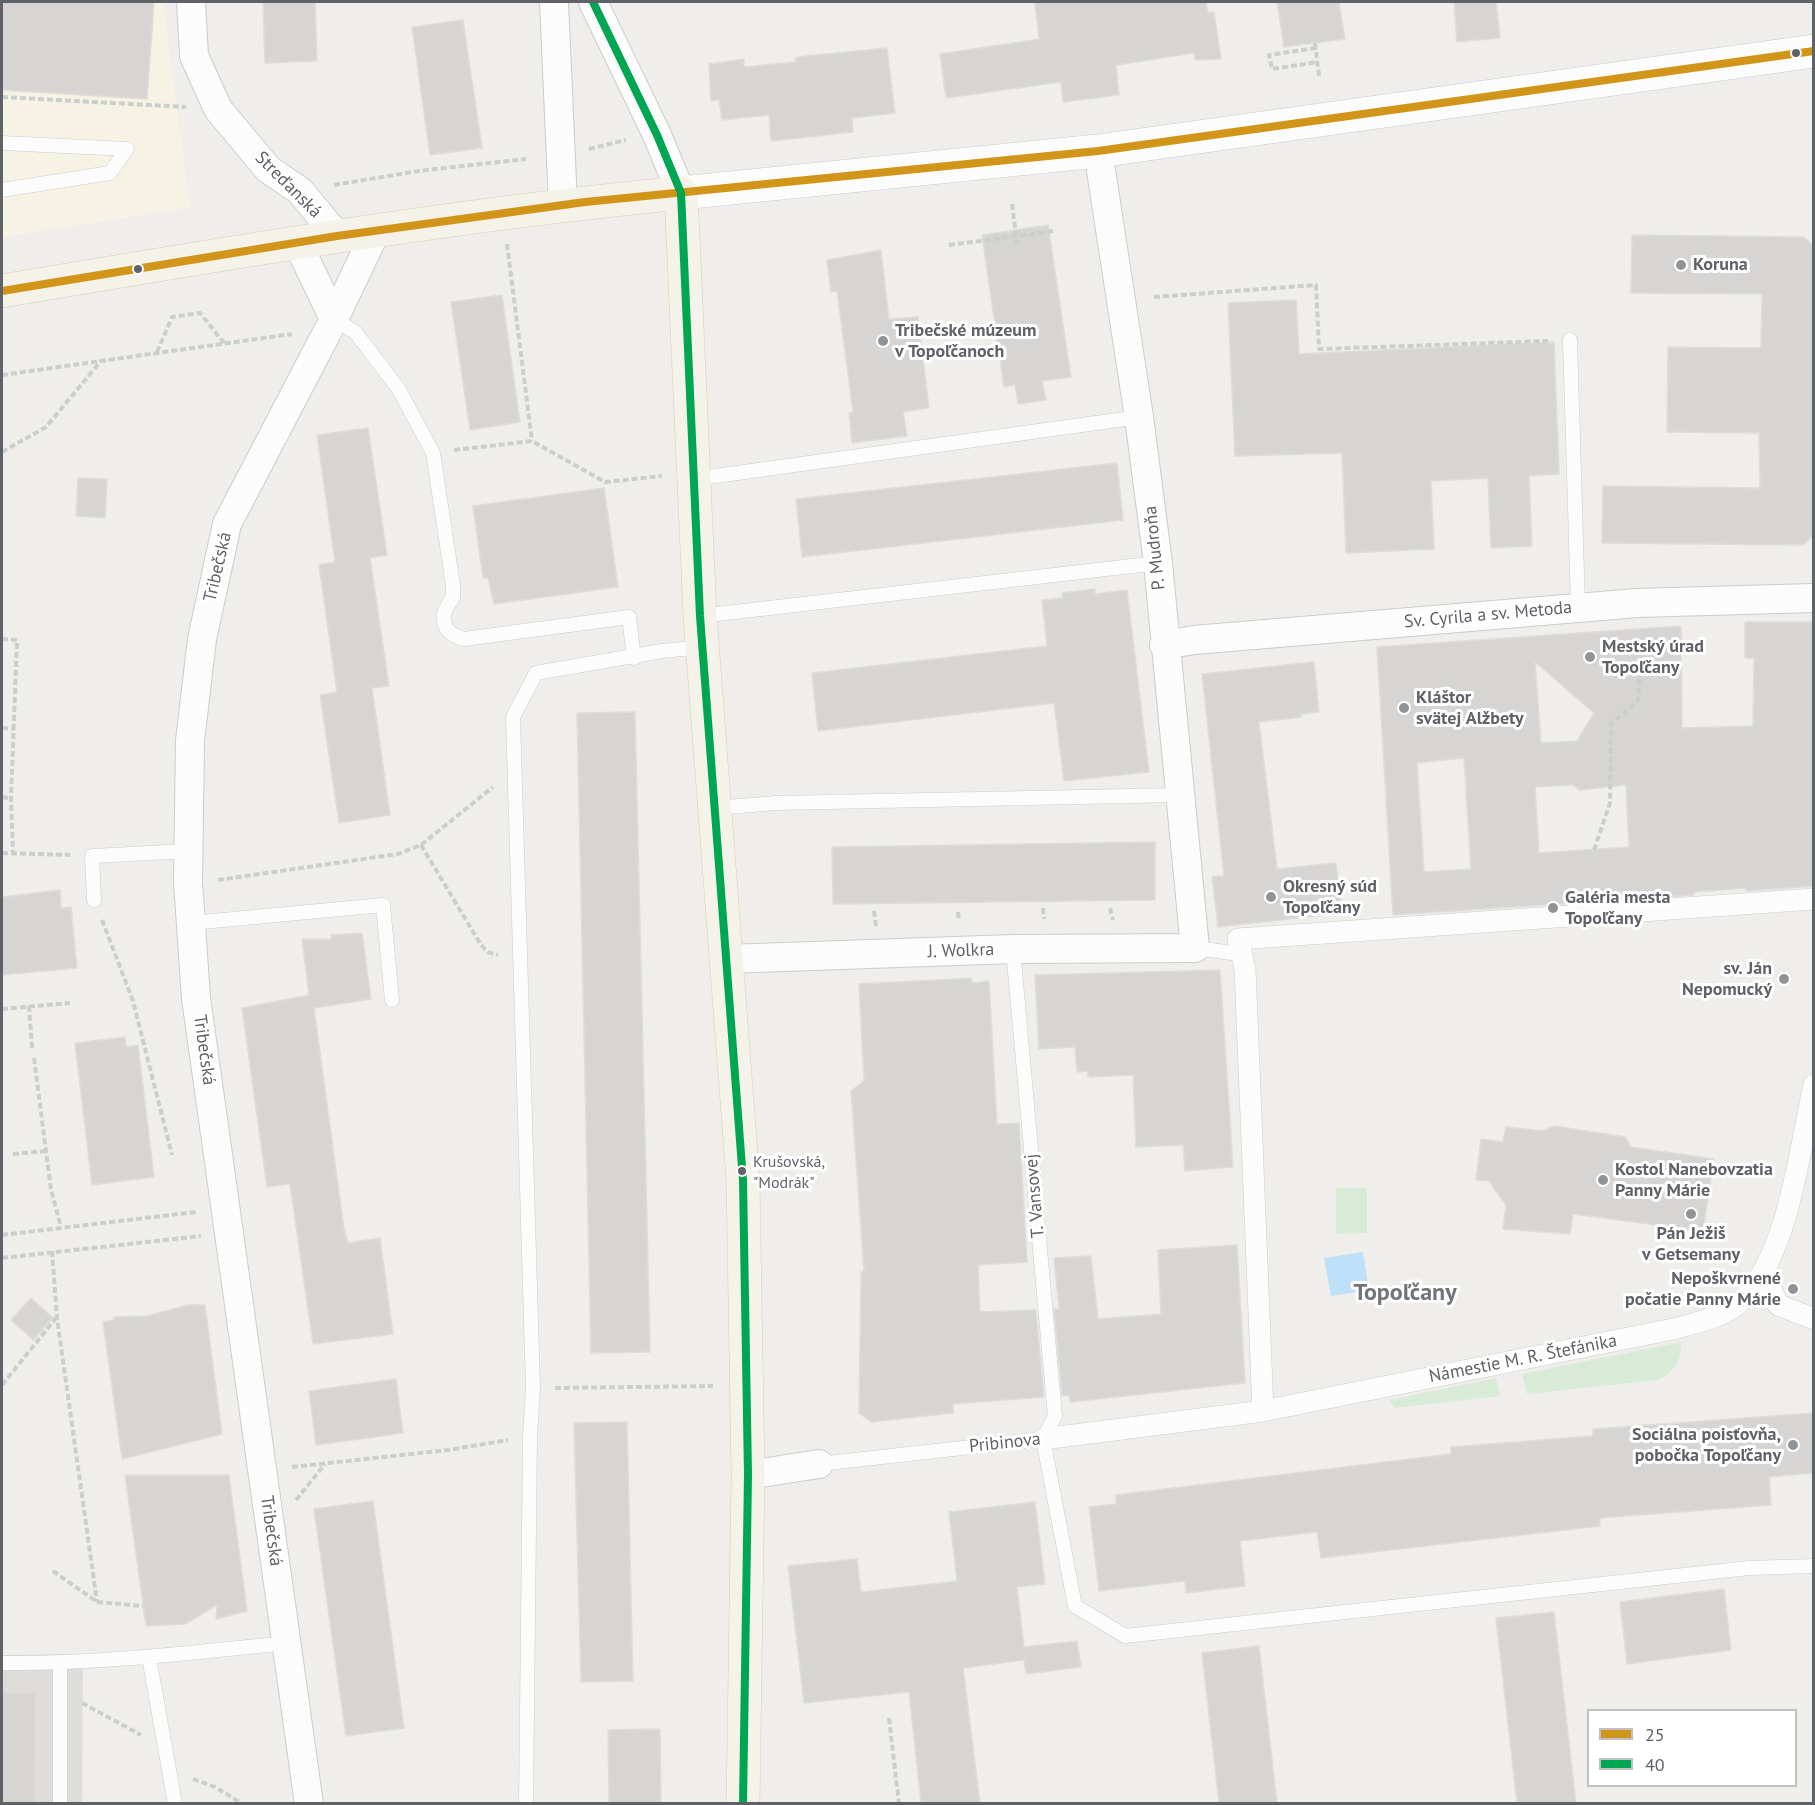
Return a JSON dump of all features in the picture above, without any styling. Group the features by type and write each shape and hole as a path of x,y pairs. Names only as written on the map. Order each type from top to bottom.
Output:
{"main road":[{"path":"2,291 337,236 562,205 1098,151 1814,51"},
{"path":"681,193 702,632 743,1180 748,1475 743,1803"}],"street":[{"name":"Streďanská","path":"191,2 194,56 218,109 268,169 300,191 337,236"},
{"path":"554,2 562,205"},
{"path":"592,2 657,135 681,193"},
{"name":"P. Mudroňa","path":"1098,151 1139,417 1158,563 1164,645 1195,948"},
{"name":"Tribečská","path":"309,1803 196,998 188,851 190,741 201,639 227,524 334,320 376,231"},
{"path":"298,244 334,320"},
{"name":"Sv. Cyrila a sv. Metoda","path":"1164,645 1637,603 1814,598"},
{"path":"1263,1411 1245,981 1238,939 1814,899"},
{"name":"J. Wolkra","path":"727,959 1013,950 1195,948"},
{"name":"Námestie M. R. Štefánika","path":"1263,1411 1688,1325 1708,1320 1740,1303 1764,1272 1779,1242 1814,1085"},
{"path":"1764,1272 1778,1305 1814,1319"},
{"name":"Pribinova","path":"1043,1439 1263,1411"},
{"name":"Pribinova","path":"748,1475 819,1464"}],"lane":[{"path":"2,142 127,149 111,173 2,190"},
{"path":"334,320 355,332 398,388 433,453 453,585 453,598 445,607 443,617 445,627 452,635 464,639 629,617 634,658"},
{"path":"1570,340 1578,608"},
{"path":"694,479 1139,417"},
{"path":"526,1803 530,1436 533,1388 513,717 536,673 634,658 662,651 702,632 1158,563"},
{"path":"716,808 776,803 1181,795"},
{"path":"94,900 92,856 188,851"},
{"path":"191,923 383,905 392,1000"},
{"path":"1195,948 1240,954"},
{"name":"T. Vansovej","path":"1013,950 1055,1416 1043,1439"},
{"path":"1043,1439 1075,1606 1125,1636 1737,1569 1814,1566"},
{"name":"Pribinova","path":"819,1464 1043,1439"},
{"path":"2,1663 60,1664 286,1643"},
{"path":"149,1657 175,1803"},
{"path":"60,1664 60,1803"}],"path":[{"path":"1318,62 1272,69 1269,55 1315,45 1318,62 1320,76"},
{"path":"2,97 178,108"},
{"path":"578,152 630,139"},
{"path":"330,186 418,171 526,159"},
{"path":"1012,204 1017,243"},
{"path":"949,245 1055,231"},
{"path":"507,243 532,441"},
{"path":"1154,297 1316,285 1319,349 1570,340"},
{"path":"157,353 172,317 200,314 224,344"},
{"path":"2,375 300,333"},
{"path":"2,452 46,427 101,361"},
{"path":"433,453 532,441 605,482 662,476"},
{"path":"2,639 17,640 11,798 13,853"},
{"path":"1594,850 1610,803 1611,724 1638,700 1640,676"},
{"path":"2,728 14,729"},
{"path":"209,881 398,854 421,845 515,770"},
{"path":"2,797 11,798"},
{"path":"421,845 481,945 496,955 521,956"},
{"path":"2,853 92,856"},
{"path":"94,900 133,1000 172,1155"},
{"path":"874,911 876,930"},
{"path":"2,1009 70,1003"},
{"path":"29,1006 32,1048"},
{"path":"34,1059 51,1190 61,1227"},
{"path":"13,1154 46,1151"},
{"path":"2,1235 206,1211"},
{"path":"2,1258 202,1236 203,1242"},
{"path":"52,1251 57,1317 97,1602"},
{"path":"2,1385 57,1317"},
{"path":"533,1388 713,1386"},
{"path":"286,1468 447,1450 530,1436"},
{"path":"291,1505 326,1463"},
{"path":"53,1571 97,1602 143,1606"},
{"path":"60,1691 166,1749"},
{"path":"889,1718 899,1803"},
{"path":"170,1770 215,1787 243,1803"}],"shaded area":[{"path":"2,2 163,2 190,208 2,237"},
{"path":"83,1654 82,1803 2,1803 2,1655"}],"green space":[{"path":"1336,1188 1367,1188 1367,1233 1336,1234"},
{"path":"1681,1342 1676,1365 1658,1380 1527,1394 1522,1374"},
{"path":"1496,1378 1500,1396 1394,1408 1390,1400"}],"water":[{"path":"1363,1252 1369,1290 1331,1296 1324,1258"}],"building":[{"path":"2,2 154,2 147,99 2,90"},
{"path":"263,2 315,2 317,61 265,63"},
{"path":"1035,2 1206,2 1208,13 1214,12 1221,59 1195,60 1194,53 1116,65 1119,95 1063,102 1061,82 946,98 940,54 1039,39"},
{"path":"1277,2 1339,2 1345,39 1284,47"},
{"path":"1454,2 1496,2 1500,38 1457,42"},
{"path":"463,20 482,148 430,155 412,27"},
{"path":"887,48 895,113 852,118 853,132 771,141 769,115 722,120 719,100 711,101 709,64 744,59 744,67 796,62 795,58 807,56"},
{"path":"1048,225 1071,377 1042,381 1046,400 1018,404 1015,385 1004,387 982,235"},
{"path":"1632,235 1804,237 1814,247 1814,535 1803,545 1602,543 1603,486 1760,488 1759,433 1667,432 1668,347 1761,348 1762,294 1631,293"},
{"name":"Tribečské múzeum v Topoľčanoch","path":"881,250 889,319 918,317 929,408 903,412 907,436 852,443 849,413 853,412 837,291 831,292 827,260"},
{"path":"502,295 520,422 470,430 451,302"},
{"path":"1296,300 1299,354 1554,342 1559,474 1529,476 1532,546 1491,548 1488,478 1431,481 1434,549 1346,553 1342,453 1235,456 1228,303"},
{"path":"368,428 387,555 370,558 389,686 372,688 390,815 339,823 320,695 337,692 319,565 335,562 317,435"},
{"path":"1117,463 1123,520 802,557 796,499"},
{"path":"78,478 107,479 105,518 76,516"},
{"path":"604,488 618,587 494,604 488,578 483,578 473,506"},
{"path":"1095,589 1095,594 1127,590 1149,772 1064,781 1054,703 818,731 812,673 1047,646 1042,600 1063,598 1062,593"},
{"path":"1745,622 1814,622 1814,886 1746,891 1746,888 1694,892 1694,895 1393,915 1377,647 1681,626 1682,728 1753,726 1754,658 1745,658","holes":["1535,662 1594,713 1577,741 1541,743","1464,758 1471,869 1424,872 1417,763","1573,785 1579,790 1626,785 1629,847 1539,853 1535,787"]},
{"path":"1314,662 1319,712 1301,714 1302,717 1259,722 1277,869 1336,863 1342,913 1218,927 1212,877 1224,876 1202,674"},
{"path":"635,712 650,1352 591,1353 577,713"},
{"path":"1155,842 1155,900 833,904 832,847"},
{"path":"60,890 61,908 71,907 77,968 2,975 2,897"},
{"path":"362,933 371,999 314,1008 344,1229 348,1243 380,1238 393,1334 313,1344 290,1184 267,1187 242,1008 309,995 302,939 332,939 331,935"},
{"path":"1220,970 1233,1167 1185,1171 1183,1145 1136,1147 1133,1075 1088,1077 1088,1071 1077,1072 1075,1047 1039,1049 1035,975"},
{"path":"972,978 972,983 989,981 997,1124 1019,1123 1027,1262 978,1265 980,1312 1036,1310 1044,1397 953,1404 953,1413 871,1422 859,1413 861,1272 864,1271 851,1091 864,1081 859,984"},
{"path":"125,1037 126,1047 138,1045 154,1177 92,1185 75,1043"},
{"name":"Kostol Nanebovzatia Panny Márie","path":"1555,1126 1625,1137 1631,1147 1714,1159 1703,1231 1573,1214 1570,1234 1503,1229 1506,1205 1489,1181 1476,1180 1481,1139 1503,1142 1506,1127 1543,1131"},
{"path":"1237,1245 1245,1383 1070,1402 1069,1395 1062,1396 1054,1309 1059,1309 1054,1258 1091,1256 1098,1319 1161,1314 1158,1250"},
{"path":"31,1298 53,1318 33,1340 11,1320"},
{"path":"188,1305 205,1305 222,1434 122,1459 103,1322 115,1320 114,1317 147,1316"},
{"path":"396,1379 403,1433 316,1445 309,1391"},
{"path":"1814,1413 1814,1473 1769,1477 1771,1505 1600,1518 1600,1526 1321,1558 1317,1532 1240,1541 1245,1586 1186,1593 1185,1581 1099,1591 1089,1507 1116,1504 1116,1495 1451,1454 1451,1447 1593,1436 1593,1429"},
{"path":"627,1422 633,1681 581,1682 574,1423"},
{"path":"125,1475 229,1475 247,1611 216,1619 217,1605 185,1624 146,1626"},
{"path":"373,1501 404,1728 346,1736 314,1509"},
{"path":"1035,1502 1045,1584 1017,1587 1024,1647 1077,1641 1081,1667 1026,1674 1024,1660 963,1668 980,1803 921,1803 909,1692 804,1703 788,1566 857,1559 861,1592 957,1581 949,1512"},
{"path":"1724,1589 1731,1650 1627,1664 1620,1602"},
{"path":"1554,1612 1576,1803 1517,1803 1496,1618"},
{"path":"1259,1646 1277,1803 1219,1803 1202,1653"},
{"path":"2,1692 36,1692 35,1803 2,1803"},
{"path":"660,1729 661,1803 609,1803 608,1730"}],"transit line":[{"name":"40","path":"593,2 657,135 681,193 700,616 743,1180 748,1475 743,1804"},
{"name":"25","path":"2,291 337,236 585,202 1098,151 1814,51"}],"place":[{"name":"Koruna","path":"1681,265"},
{"name":"Tribečské múzeum v Topoľčanoch","path":"883,341"},
{"name":"Mestský úrad Topoľčany","path":"1590,657"},
{"name":"Kláštor svätej Alžbety","path":"1404,708"},
{"name":"Okresný súd Topoľčany","path":"1271,897"},
{"name":"Galéria mesta Topoľčany","path":"1553,908"},
{"name":"sv. Ján Nepomucký","path":"1784,979"},
{"name":"Krušovská, \"Modrák\"","path":"742,1171"},
{"name":"Kostol Nanebovzatia Panny Márie","path":"1603,1180"},
{"name":"Pán Ježiš v Getsemany","path":"1691,1214"},
{"name":"Nepoškvrnené počatie Panny Márie","path":"1793,1289"},
{"name":"Sociálna poisťovňa, pobočka Topoľčany","path":"1793,1445"}],"district":[{"name":"Topoľčany","path":"1405,1293"}]}
